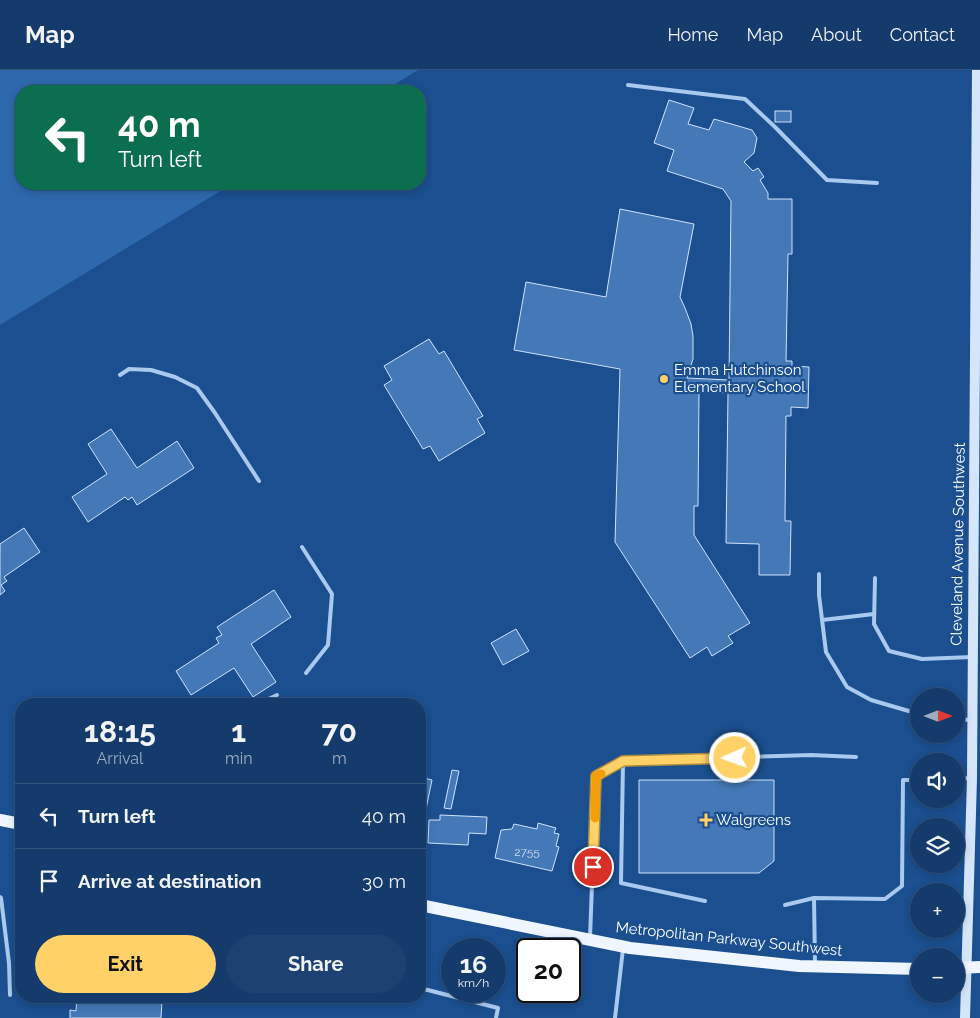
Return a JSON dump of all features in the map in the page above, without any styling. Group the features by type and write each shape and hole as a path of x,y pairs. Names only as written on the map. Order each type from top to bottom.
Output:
{"main road":[{"name":"Cleveland Avenue Southwest","path":"962,948 972,778 976,757 972,720 972,657 976,614 979,105 977,70"},
{"path":"0,820 15,823"},
{"name":"Metropolitan Parkway Southwest","path":"426,906 624,947 779,964 910,969"},
{"path":"965,968 980,967"},
{"name":"Cleveland Avenue Southwest","path":"964,1003 965,1018"}],"lane":[{"path":"628,85 745,99 827,180 876,184"},
{"path":"120,375 129,369 150,370 175,377 198,388 259,481"},
{"path":"302,547 332,594 328,645 306,673"},
{"path":"819,574 819,595 826,652 847,687 871,700 910,711"},
{"path":"875,578 874,624 890,651 922,659 972,657"},
{"path":"822,620 874,614"},
{"path":"271,698 278,695"},
{"path":"965,719 972,720"},
{"path":"590,940 596,776 623,761 810,755 856,757"},
{"path":"623,761 621,883 705,901"},
{"path":"965,778 972,778"},
{"path":"785,905 814,898 886,899 902,886 903,780 910,780"},
{"path":"0,897 9,963 10,995"},
{"path":"814,898 815,966"},
{"path":"615,1018 624,947"},
{"path":"426,990 498,1008 496,1018"}],"shaded area":[{"path":"0,70 418,70 394,85 15,85 15,190 222,190 0,325"}],"building":[{"name":"Emma Hutchinson Elementary School","path":"669,100 694,108 688,124 709,130 714,119 752,130 757,138 754,153 744,162 753,171 758,168 764,177 760,180 768,193 768,199 792,199 792,254 788,254 786,361 792,361 792,366 809,367 808,408 791,407 791,416 786,416 785,521 791,521 790,575 759,575 759,544 726,543 728,393 699,392 698,506 694,506 694,535 750,623 728,636 733,643 712,656 707,647 690,658 615,542 620,369 514,350 526,282 606,297 620,209 694,224 680,297 691,324 693,336 693,359 687,378 729,380 731,201 723,189 667,171 674,150 654,143"},
{"path":"775,111 791,111 791,122 775,122"},
{"path":"429,339 439,354 444,351 483,416 477,419 485,433 439,461 430,446 423,449 384,385 392,380 384,366"},
{"path":"111,429 137,468 177,441 194,468 137,505 132,497 128,500 125,497 88,522 72,497 107,474 88,444"},
{"path":"24,528 40,552 4,577 7,581 1,585 5,591 0,595 0,544"},
{"path":"274,590 291,617 251,644 276,682 253,697 234,668 191,695 176,671 219,643 216,638 222,635 217,627"},
{"path":"516,629 529,651 503,665 491,643"},
{"path":"452,770 459,771 451,809 444,808"},
{"path":"426,778 432,780 426,809"},
{"name":"Walgreens","path":"639,780 774,780 774,861 759,873 639,873"},
{"path":"440,815 487,817 486,834 469,833 468,845 428,843 429,820 440,820"},
{"path":"538,823 556,828 554,833 559,834 556,846 559,847 552,871 495,858 501,830 512,829 514,824 537,829"},
{"path":"77,1003 162,1003 161,1018 70,1018 70,1010 76,1011"}],"slow traffic":[{"path":"595,818 596,776 601,774"}],"place":[{"name":"Emma Hutchinson Elementary School","path":"664,379"},
{"name":"Walgreens","path":"706,820"}],"route":[{"path":"593,867 596,776 623,761 735,758"}]}
